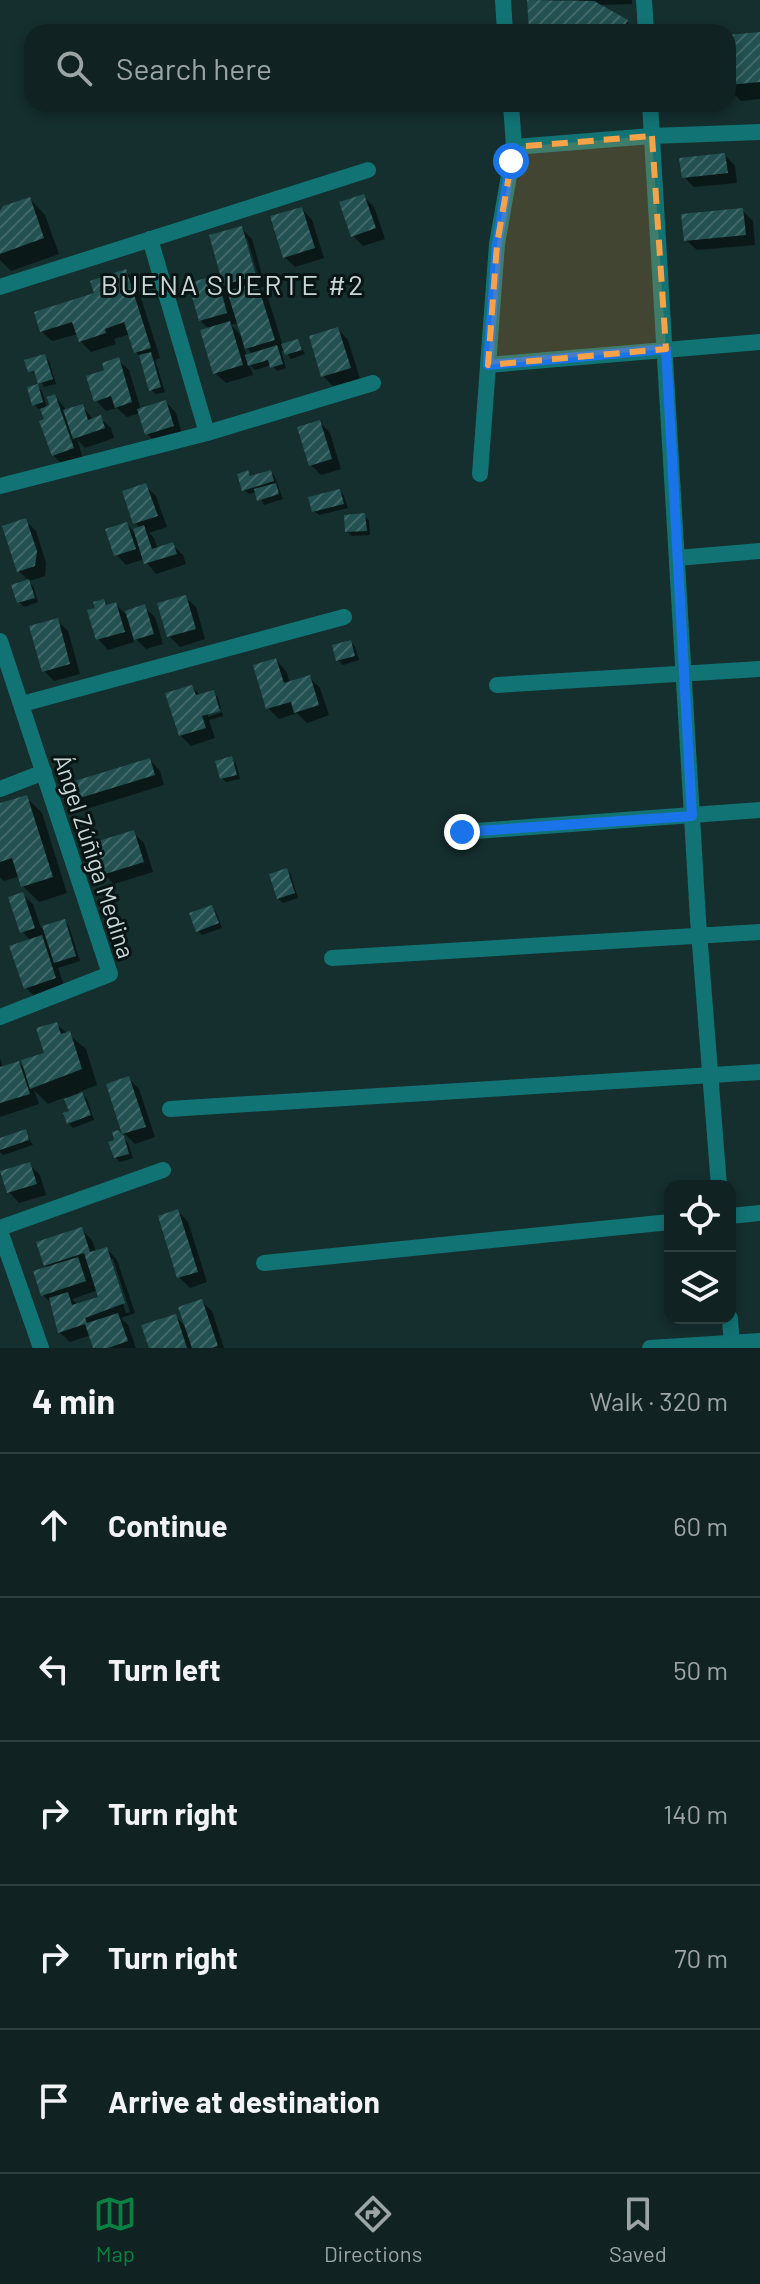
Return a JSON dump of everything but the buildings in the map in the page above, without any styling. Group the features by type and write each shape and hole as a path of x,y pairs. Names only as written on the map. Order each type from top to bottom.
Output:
{"street":[{"path":"503,0 504,24"},
{"path":"644,0 646,24"},
{"path":"480,474 497,244 514,147 512,112"},
{"path":"650,112 699,936 719,1180"},
{"path":"514,147 652,136 760,132"},
{"path":"0,287 368,170"},
{"path":"150,239 207,433"},
{"path":"488,365 760,342"},
{"path":"0,486 207,433 373,383"},
{"path":"677,558 760,551"},
{"path":"22,704 344,617"},
{"name":"Ángel Zúñiga Medina","path":"0,641 110,974 0,1017"},
{"path":"497,685 760,669"},
{"path":"0,789 44,772"},
{"path":"462,832 760,810"},
{"path":"332,958 760,932"},
{"path":"170,1109 760,1072"},
{"path":"41,1348 0,1230 163,1170"},
{"path":"736,1215 760,1213"},
{"path":"264,1263 664,1223"},
{"path":"730,1324 732,1345"},
{"path":"650,1348 760,1341"}],"highlighted area":[{"path":"652,136 666,349 488,365 497,244 514,147"}],"district":[{"name":"BUENA SUERTE #2","path":"233,284"}],"route":[{"path":"462,832 692,816 666,349 488,365 497,244 511,161"}]}
